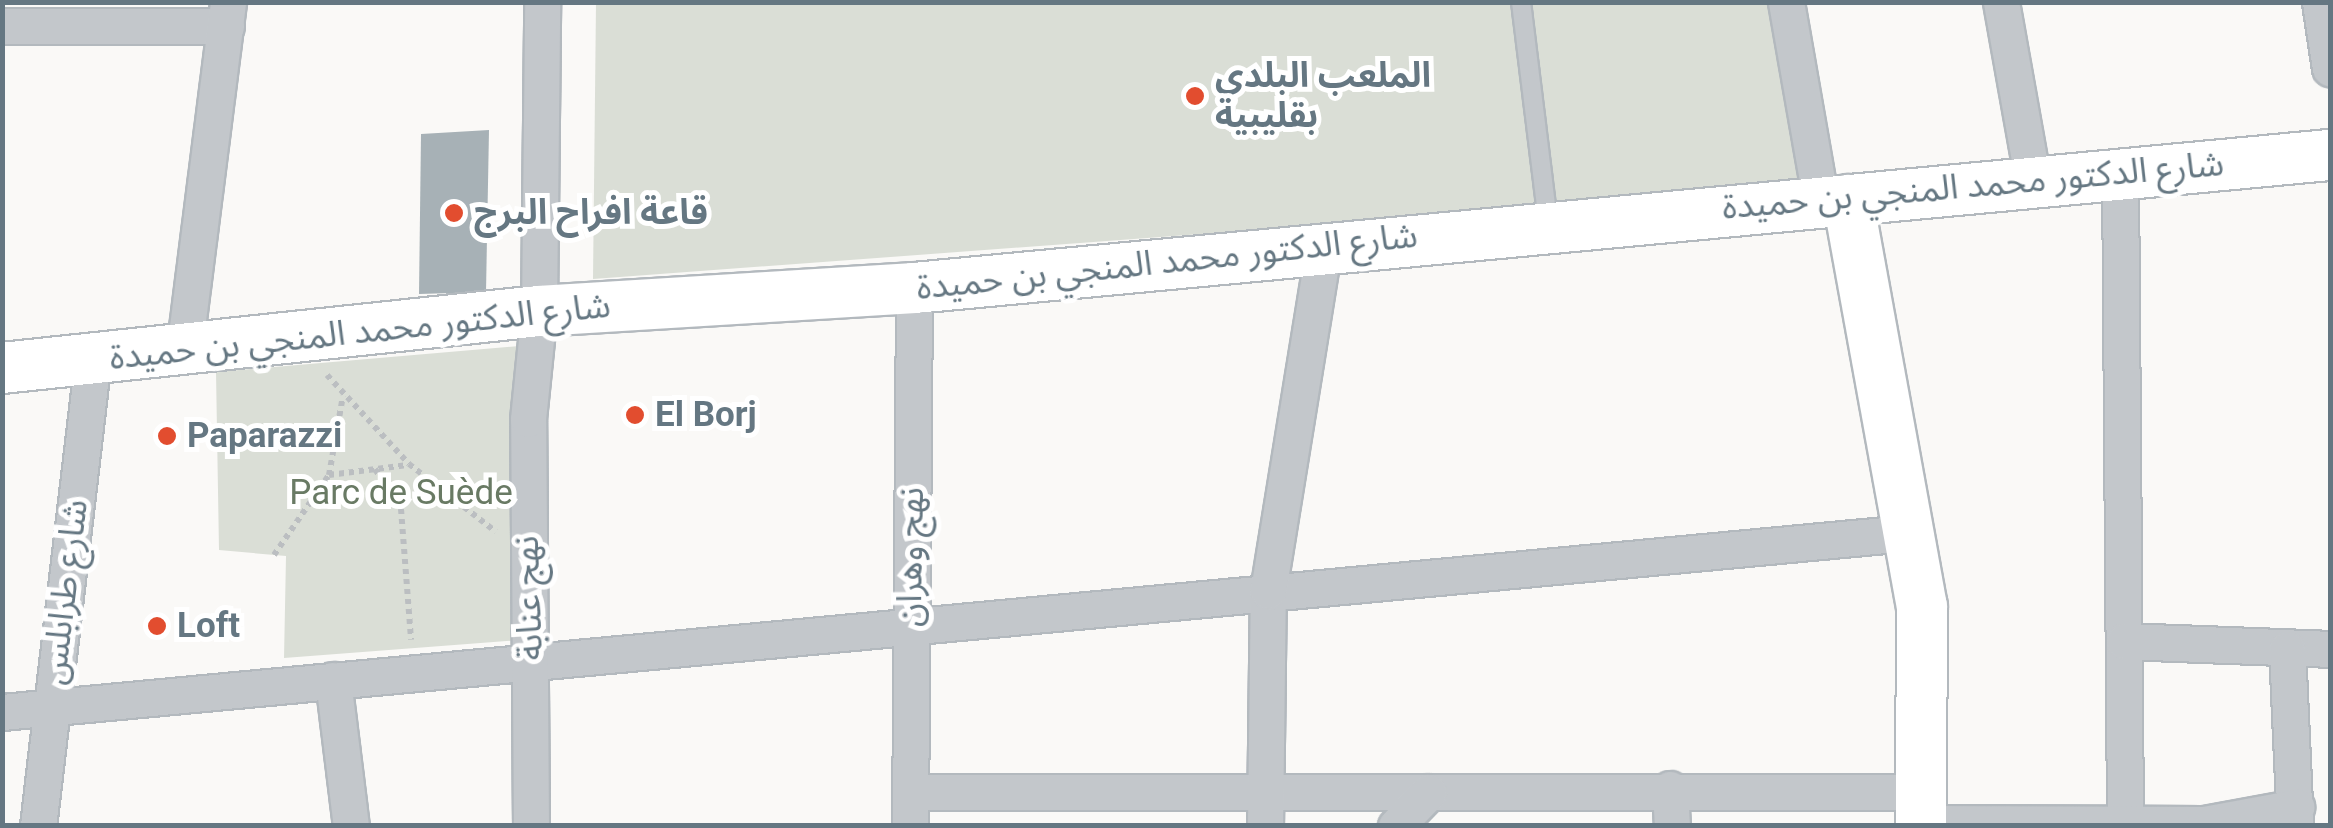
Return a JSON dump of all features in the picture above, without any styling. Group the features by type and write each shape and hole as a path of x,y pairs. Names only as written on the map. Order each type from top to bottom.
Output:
{"street":[{"name":"نهج عنابة","path":"531,826 532,656 527,529 539,312 542,2"},
{"path":"1786,2 1834,201 1922,606 1921,814"},
{"path":"2001,2 2033,182"},
{"path":"2320,2 2330,68"},
{"path":"2,26 227,14 184,351"},
{"name":"شارع الدكتور محمد المنجي بن حميدة","path":"2,368 539,312 914,288 1548,224 2033,182 2120,170 2330,155"},
{"path":"2120,170 2125,825"},
{"path":"1265,826 1268,591 1324,248"},
{"name":"نهج وهران","path":"910,809 914,288"},
{"name":"شارع طرابلس","path":"38,826 93,358"},
{"path":"2,712 410,672 532,656 1908,533"},
{"path":"2124,641 2330,649"},
{"path":"910,809 1266,787 1447,793 1670,789 1921,814 2125,825 2204,825 2295,816 2287,649"},
{"path":"333,680 351,826"},
{"path":"1670,789 1672,826"},
{"path":"1396,826 1447,793"},
{"path":"1447,793 1497,826"}],"lane":[{"path":"1521,2 1548,224"}],"path":[{"path":"316,337 318,364 409,464 494,532 527,529"},
{"path":"274,555 330,475 344,395"},
{"path":"330,475 409,464"},
{"path":"375,469 400,509 409,550 410,672"}],"green space":[{"name":"الملعب البلدي بقليبية","path":"596,3 1780,3 1810,189 593,279"},
{"name":"Parc de Suède","path":"531,345 534,639 284,658 286,556 219,550 216,372"}],"building":[{"name":"قاعة افراح البرج","path":"489,130 486,292 419,294 421,134"}],"place":[{"name":"الملعب البلدي بقليبية","path":"1195,96"},
{"name":"قاعة افراح البرج","path":"454,213"},
{"name":"El Borj","path":"635,415"},
{"name":"Paparazzi","path":"167,436"},
{"name":"Loft","path":"157,626"}]}
